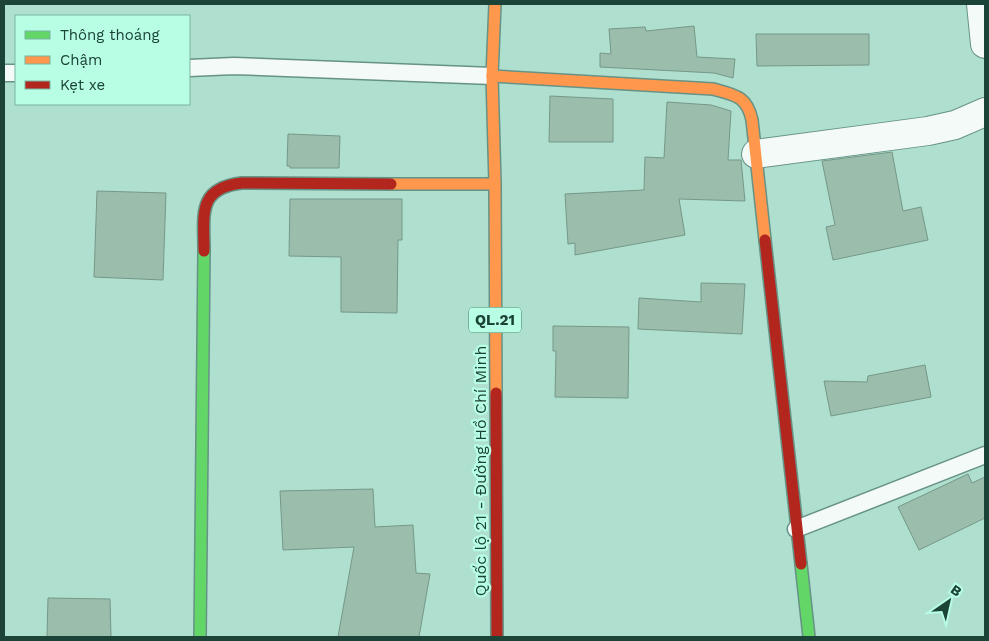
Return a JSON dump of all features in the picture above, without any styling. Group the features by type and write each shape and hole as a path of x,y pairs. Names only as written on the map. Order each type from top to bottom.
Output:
{"main road":[{"name":"Quốc lộ 21 - Đường Hồ Chí Minh","path":"495,4 492,76 497,637"},
{"path":"492,76 713,89 732,94 742,100 748,108 756,154 809,637"},
{"path":"200,637 204,381 204,211 208,199 214,191 224,185 242,184 494,184"}],"street":[{"path":"981,4 985,44"},
{"path":"756,154 928,131 955,125 985,112"}],"lane":[{"path":"190,68 234,66 492,76"},
{"path":"796,530 985,455"}],"building":[{"path":"694,26 697,57 735,59 733,78 714,73 600,67 600,53 611,54 609,29 645,27 646,31"},
{"path":"756,34 869,34 869,65 757,66"},
{"path":"550,96 613,99 613,142 549,142"},
{"path":"667,102 711,105 731,111 728,160 741,160 745,201 679,199 685,235 575,255 575,243 568,244 565,194 644,190 645,157 664,158"},
{"path":"288,134 340,136 339,168 290,168 290,166 287,166"},
{"path":"892,152 903,211 921,207 928,240 833,260 826,227 835,225 822,161"},
{"path":"97,191 166,193 163,280 94,277"},
{"path":"290,199 402,199 402,240 398,240 397,313 341,312 341,257 289,256"},
{"path":"701,283 745,284 742,334 638,329 639,298 701,302"},
{"path":"553,326 629,327 628,398 555,397 556,351 553,351"},
{"path":"925,365 931,397 831,416 824,381 867,382 868,376"},
{"path":"968,474 972,483 985,477 985,518 919,550 898,507"},
{"path":"373,489 375,527 413,525 416,573 430,574 419,637 338,637 354,547 283,550 280,491"},
{"path":"48,598 110,599 111,637 47,637"}],"traffic: fast":[{"path":"200,637 204,251"},
{"path":"801,564 809,637"}],"traffic: slow":[{"path":"495,4 492,76 495,184 496,393"},
{"path":"492,76 713,89 739,98 747,106 752,120 765,240"},
{"path":"391,184 495,184"}],"traffic: jam":[{"path":"204,251 204,215 206,205 210,197 227,186 242,183 391,184"},
{"path":"765,240 801,564"},
{"path":"496,393 497,637"}]}
